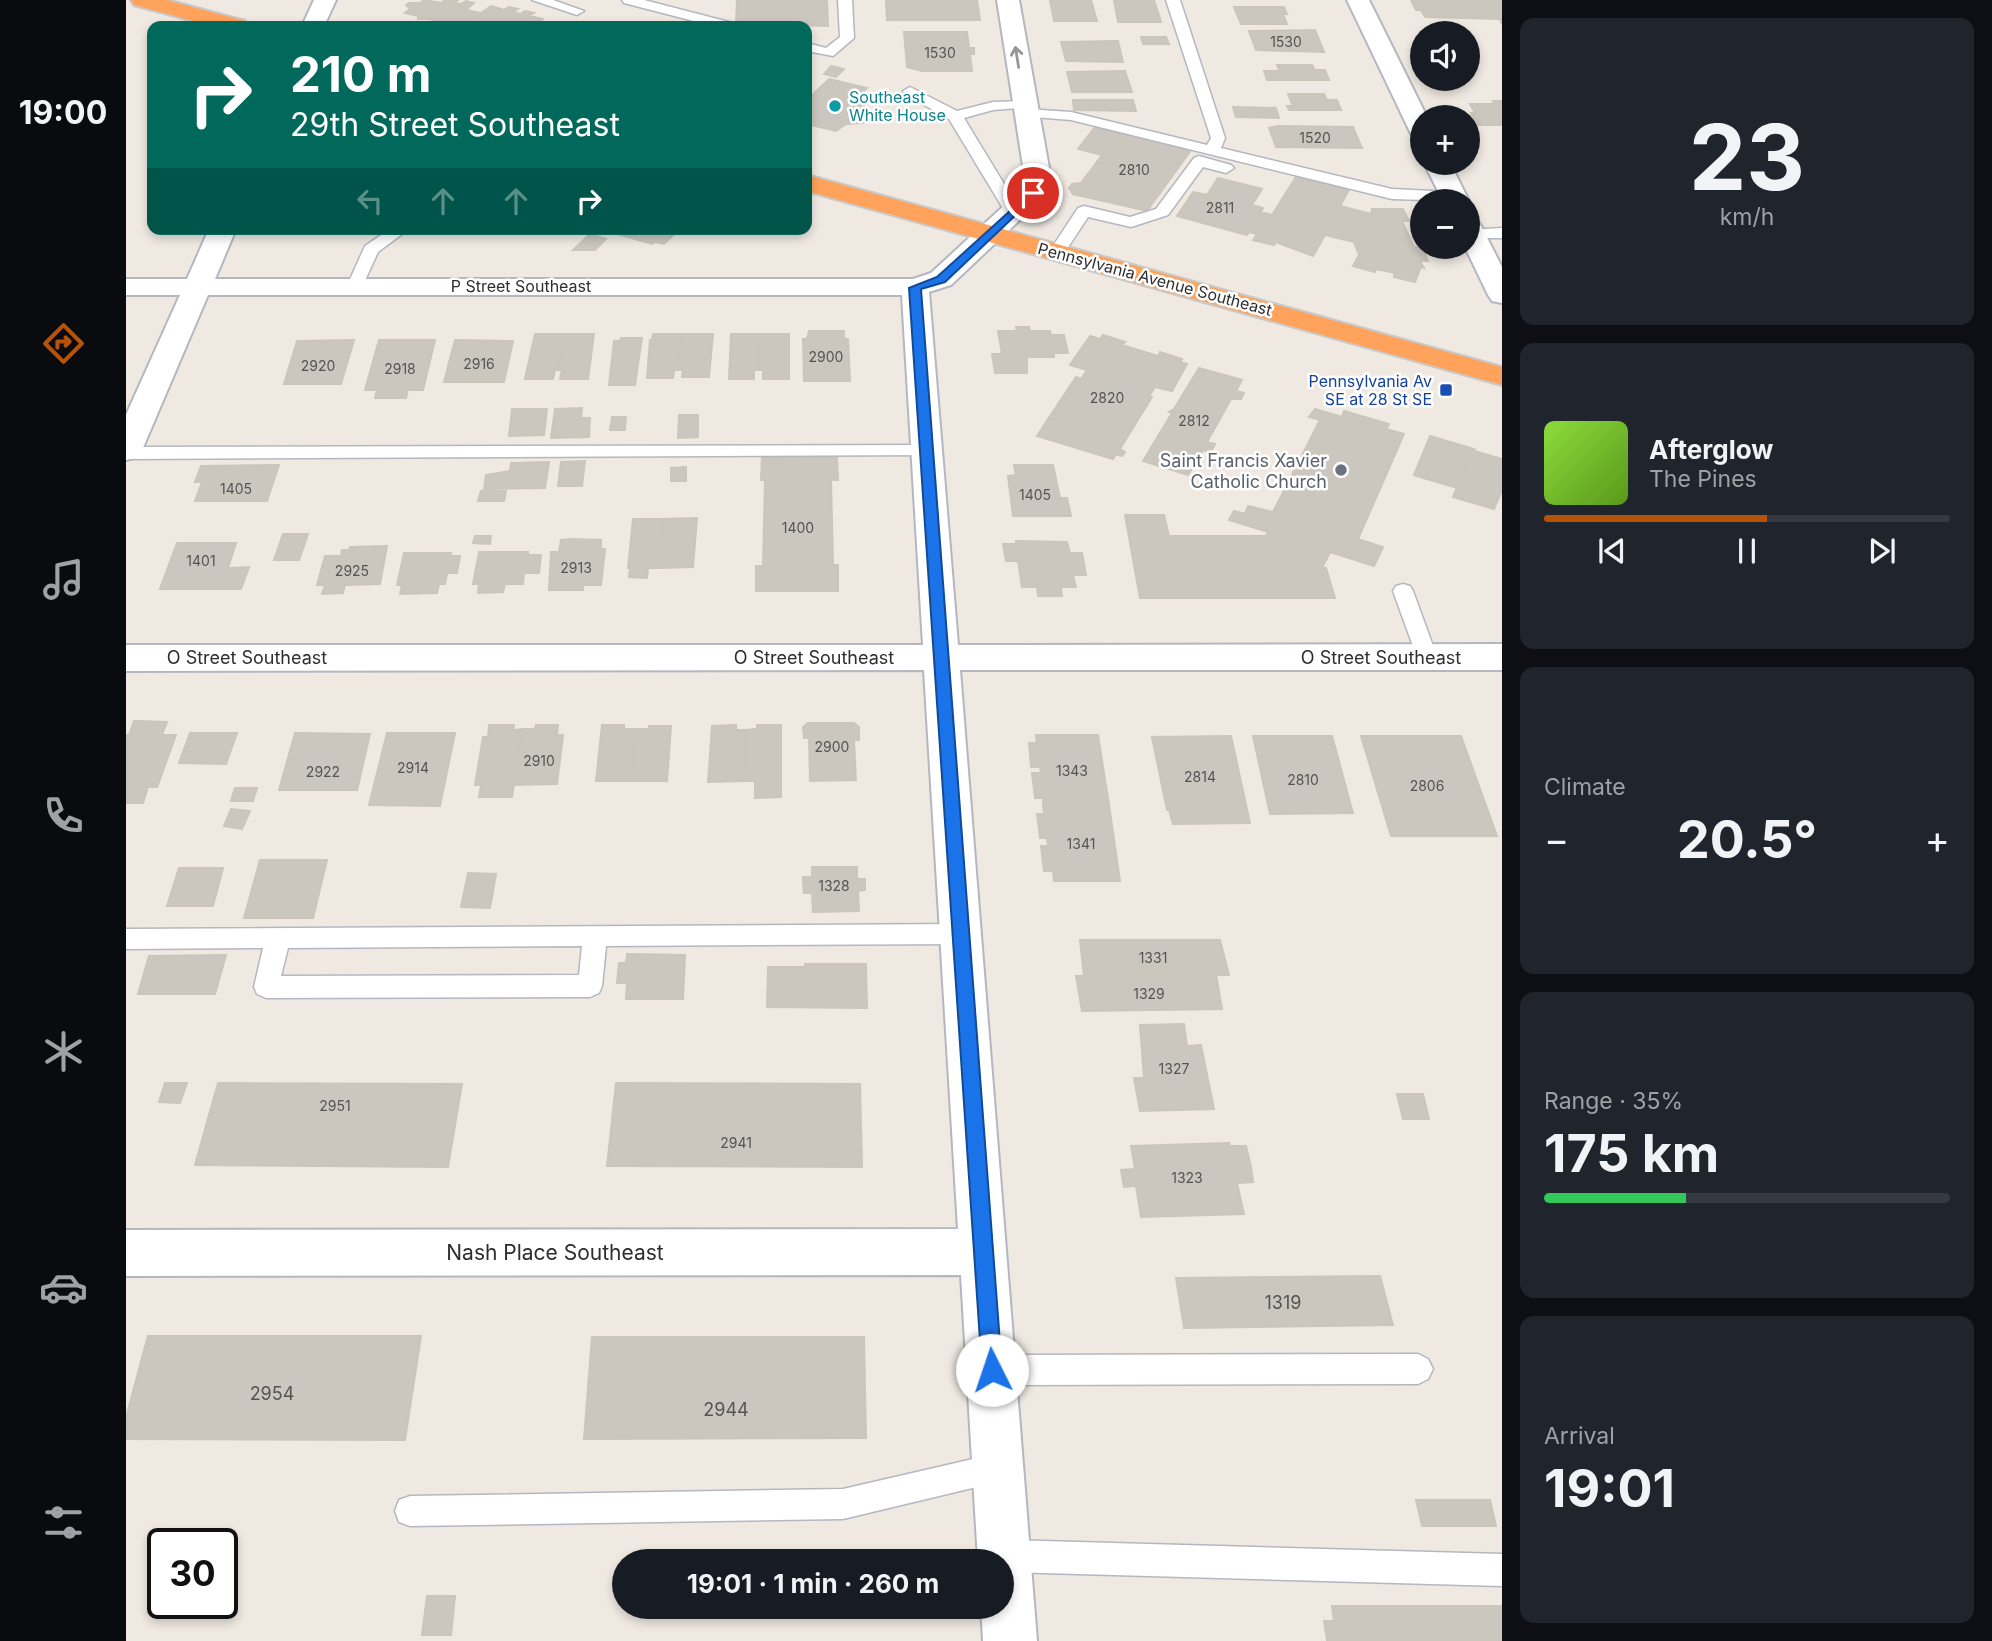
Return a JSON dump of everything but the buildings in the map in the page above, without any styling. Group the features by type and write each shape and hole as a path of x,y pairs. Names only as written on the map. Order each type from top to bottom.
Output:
{"highway":[{"path":"142,0 219,21"},
{"name":"Pennsylvania Avenue Southeast","path":"812,184 1502,376"}],"street":[{"path":"315,21 325,0"},
{"path":"1004,1549 915,288 941,279 1033,193 1038,179 1008,0"},
{"path":"1358,0 1410,107"},
{"path":"126,452 220,235"},
{"path":"1480,250 1502,295"},
{"name":"P Street Southeast","path":"134,284 198,287 915,288"},
{"name":"O Street Southeast","path":"126,657 1502,657"},
{"name":"Nash Place Southeast","path":"126,1253 984,1252"},
{"path":"1008,1619 1010,1641"}],"lane":[{"path":"539,0 577,11"},
{"path":"629,0 709,21"},
{"path":"812,48 828,53 847,38 845,0"},
{"path":"1173,0 1218,138 1212,150"},
{"path":"910,91 955,117 1013,212"},
{"path":"955,117 993,106 1026,108 1071,116 1392,194 1410,195"},
{"path":"1057,252 1084,211 1130,222 1162,212 1199,161 1268,179"},
{"path":"1480,231 1502,233"},
{"path":"355,286 371,249 392,235"},
{"path":"126,452 926,451"},
{"path":"1403,592 1427,657"},
{"path":"126,939 961,934"},
{"path":"278,938 266,987 590,986 595,936"},
{"path":"992,1370 1418,1369"},
{"path":"410,1511 843,1504 999,1468"},
{"path":"1014,1556 1502,1570"}],"place":[{"name":"Southeast White House","path":"835,106"},
{"name":"Pennsylvania Av SE at 28 St SE","path":"1446,390"},
{"name":"Saint Francis Xavier Catholic Church","path":"1341,470"}],"route":[{"path":"992,1370 915,288 941,279 1033,193"}]}
